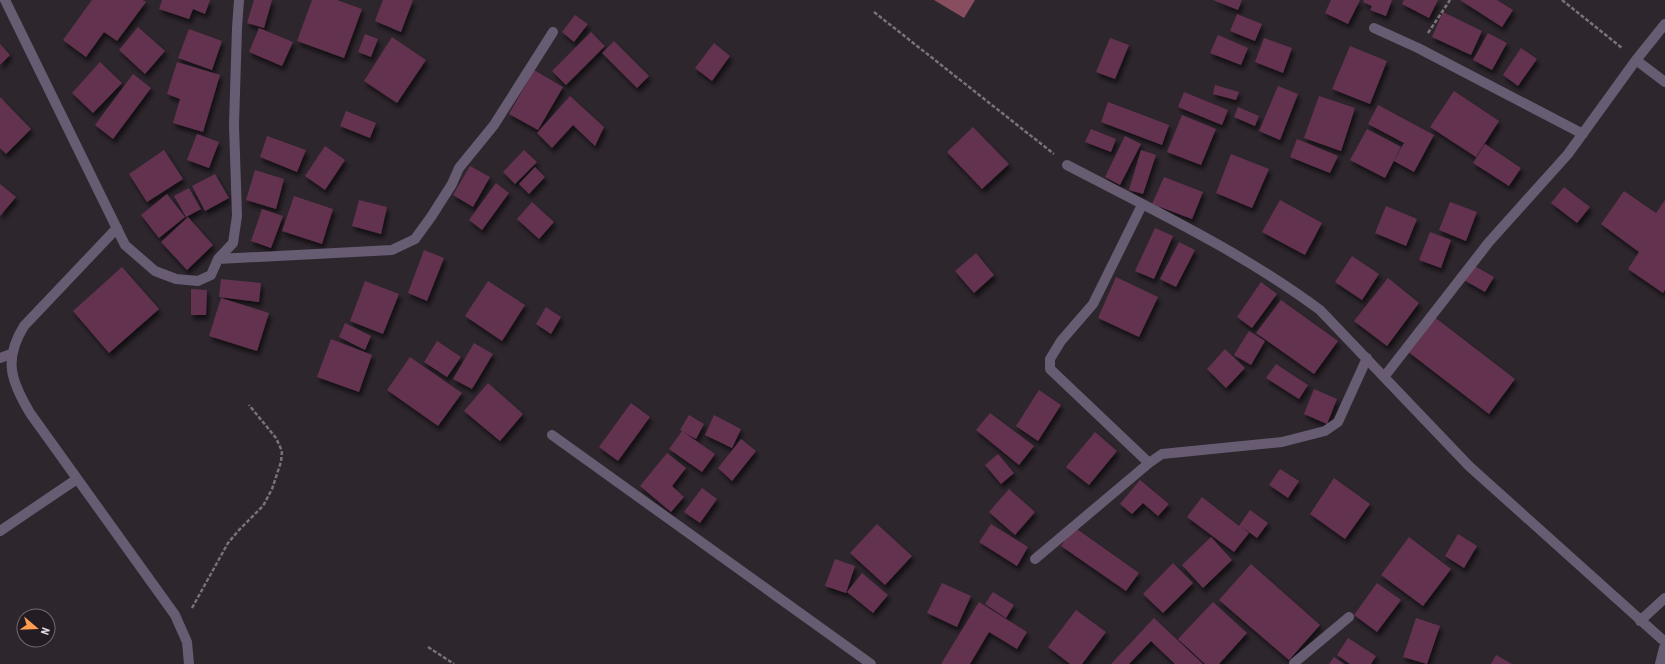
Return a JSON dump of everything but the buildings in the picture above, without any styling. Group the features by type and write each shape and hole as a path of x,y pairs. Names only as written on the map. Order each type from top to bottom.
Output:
{"street":[{"path":"5,0 125,245 155,271 176,279 198,281 211,275 218,259 234,243 236,216 234,125 239,0"},
{"path":"1384,377 1489,242 1568,154 1636,60 1665,24"},
{"path":"1374,28 1418,48 1583,134"},
{"path":"218,259 392,250 415,239 452,184 458,168 494,125 553,32"},
{"path":"1636,60 1665,82"},
{"path":"1067,165 1246,261 1295,292 1320,310 1469,466 1665,643 1660,664"},
{"path":"1142,205 1093,304 1061,342 1050,359 1050,369 1149,463"},
{"path":"117,228 24,326 16,338 11,354 13,376 19,395 30,413 175,615 187,642 189,664"},
{"path":"0,358 11,354"},
{"path":"1035,559 1149,463 1162,454 1282,442 1325,431 1338,422 1367,358"},
{"path":"552,434 871,664"},
{"path":"0,531 77,479"},
{"path":"1640,621 1665,598"},
{"path":"1294,664 1349,617"}],"path":[{"path":"1418,48 1450,0"},
{"path":"1562,0 1636,60"},
{"path":"874,12 1035,137 1067,165"},
{"path":"180,627 202,592 228,543 263,506 272,489 281,462 282,451 276,438 249,404"},
{"path":"428,647 454,664"}],"shaded area":[{"path":"934,0 975,0 964,18"}]}
